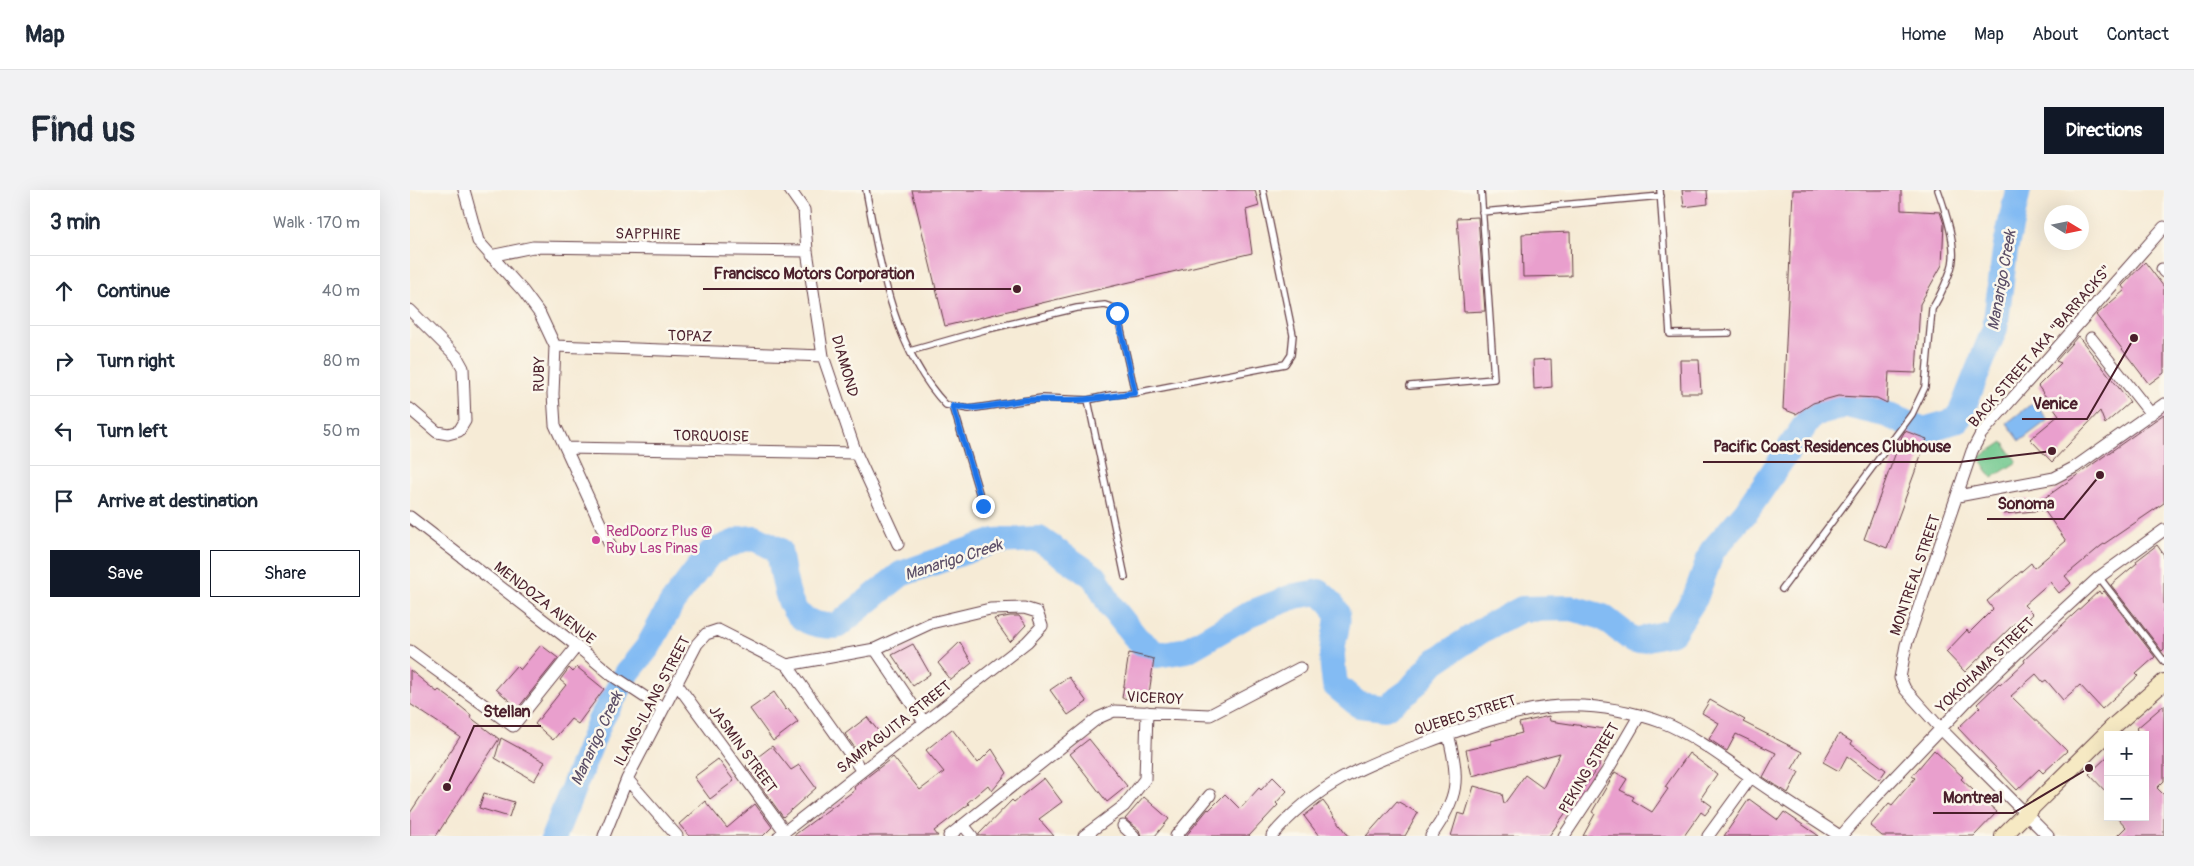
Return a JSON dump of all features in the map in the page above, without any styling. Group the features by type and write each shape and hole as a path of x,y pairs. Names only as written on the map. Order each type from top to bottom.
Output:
{"street":[{"name":"RUBY","path":"464,190 478,241 523,291 540,314 555,346 553,394 555,425 610,545"},
{"name":"DIAMOND","path":"790,190 804,210 807,251 823,356 856,453 898,544"},
{"name":"BACK STREET AKA \"BARRACKS\"","path":"1958,496 1972,452 1981,434 2164,227"},
{"name":"SAPPHIRE","path":"490,256 533,247 807,251"},
{"path":"410,310 457,357 463,368 465,421 458,430 448,434 437,432 410,408"},
{"path":"2091,338 2151,414"},
{"name":"TOPAZ","path":"555,346 823,356"},
{"path":"1958,496 2054,478 2075,467 2164,404"},
{"name":"TORQUOISE","path":"566,448 856,453"},
{"name":"MONTREAL STREET","path":"1958,496 1906,645 1900,678 1905,689 1942,729 2048,836"},
{"name":"MENDOZA AVENUE","path":"410,517 613,676 664,710"},
{"name":"YOKOHAMA STREET","path":"1840,836 2009,661 2099,577 2164,531"},
{"name":"SAMPAGUITA STREET","path":"782,834 1027,642 1042,626 1037,612 1024,608 990,608 931,624 875,649"},
{"name":"ILANG-ILANG STREET","path":"604,836 627,779 697,644 706,634 718,630 787,665"},
{"path":"410,651 513,726 577,646"},
{"path":"862,771 787,665 875,649 924,722"},
{"name":"VICEROY","path":"949,836 1098,718 1114,711 1210,715 1300,668"},
{"path":"2002,836 2117,723 2164,682"},
{"name":"JASMIN STREET","path":"677,684 782,834"},
{"name":"QUEBEC STREET","path":"1272,836 1306,802 1356,769 1448,734 1510,714 1549,707 1611,708 1666,724 1717,753 1840,836"},
{"path":"1084,836 1124,806 1145,779 1147,712"},
{"name":"PEKING STREET","path":"1564,836 1607,771 1639,716"},
{"path":"1431,836 1445,816 1453,798 1456,780 1455,762 1448,734"},
{"path":"1708,836 1751,777"},
{"path":"627,779 677,836"},
{"path":"1176,836 1210,795"},
{"path":"964,826 972,836"},
{"path":"1123,826 1134,836"}],"lane":[{"path":"866,190 880,260 900,332 910,352 937,395 946,405 969,409 1042,398 1088,400 1111,395 1135,393 1285,364 1290,360 1293,345 1291,325 1263,190"},
{"path":"1410,386 1494,379 1481,190"},
{"path":"1782,589 1912,414 1925,387 1932,309 1938,300 1954,259 1947,214 1938,190"},
{"path":"1482,212 1660,193 1670,334 1729,333"},
{"path":"910,352 984,330 1077,308 1105,305 1114,308 1117,313 1135,393"},
{"path":"1088,400 1125,577"},
{"path":"953,406 983,506"},
{"path":"2099,577 2164,661"}],"green space":[{"path":"2003,442 2017,462 1992,478 1979,458"}],"water":[{"path":"2034,402 2048,420 2020,441 2007,423"}],"building":[{"path":"912,190 1255,190 1259,206 1246,210 1252,253 945,326"},
{"path":"1682,190 1707,190 1708,204 1684,207"},
{"path":"1793,190 1901,190 1901,210 1940,212 1944,224 1942,265 1920,304 1916,373 1889,372 1887,403 1877,398 1838,396 1813,403 1796,414 1783,409"},
{"path":"1478,217 1485,311 1464,312 1457,218"},
{"path":"1570,232 1571,276 1523,277 1522,234"},
{"path":"2145,262 2164,287 2164,373 2149,384 2096,315 2125,290 2122,286"},
{"path":"2078,336 2130,402 2105,424 2100,411 2052,462 2030,439 2059,415 2038,386 2061,363 2056,361"},
{"path":"1551,359 1552,387 1534,389 1533,360"},
{"path":"1680,360 1699,360 1701,393 1681,393"},
{"path":"2164,414 2164,503 2101,546 2065,576 2071,583 2059,593 2050,582 2024,605 2033,614 2020,628 2015,623 1965,672 1946,652 1967,630 1969,633 1993,609 1987,601 2031,563 2034,568 2066,541 2044,510 2004,514 2003,501 2028,499 2029,509"},
{"path":"1905,431 1927,439 1887,548 1864,539"},
{"path":"2157,545 2164,555 2164,649 2162,651 2111,585 2137,563 2136,561"},
{"path":"2099,591 2101,594 2104,591 2155,657 2136,674 2138,676 2102,709 2080,685 2063,700 2046,680 2043,682 2036,674 2011,696 2067,751 2043,773 2039,769 2017,790 1958,728 1980,707 1977,704 2025,662 2024,660"},
{"path":"1019,616 1026,625 1010,642 994,619"},
{"path":"960,642 972,663 951,680 938,663"},
{"path":"913,644 930,674 913,686 892,655"},
{"path":"541,645 558,658 518,708 496,689 516,666 520,670"},
{"path":"1129,653 1154,659 1148,701 1122,698"},
{"path":"577,667 604,689 578,724 571,719 553,740 535,724 566,685 560,680 569,668 573,672"},
{"path":"410,670 437,692 439,690 454,701 471,715 470,717 499,739 436,836 410,836 410,813 460,737 410,704"},
{"path":"1069,677 1087,702 1068,715 1050,690"},
{"path":"774,692 786,710 788,708 798,722 773,741 750,709"},
{"path":"1710,700 1745,720 1743,722 1802,752 1792,769 1799,772 1788,793 1763,777 1776,753 1736,734 1727,751 1709,739 1719,723 1702,713"},
{"path":"2164,705 2164,781 2157,788 2164,795 2164,836 2117,836 2126,827 2121,821 2149,821 2149,731 2138,731 2136,729"},
{"path":"1549,716 1550,721 1604,729 1599,766 1549,836 1451,836 1458,813 1465,815 1474,786 1502,794 1504,804 1525,775 1543,788 1560,753 1472,776 1466,750 1491,744 1491,741 1522,733 1519,723"},
{"path":"867,717 883,737 860,755 845,734"},
{"path":"952,729 978,763 992,749 1007,773 992,791 988,785 967,803 969,804 934,831 938,836 793,836 855,790 854,787 893,757 920,790 944,772 926,750"},
{"path":"1839,734 1852,742 1851,744 1886,770 1879,780 1847,756 1839,771 1823,762"},
{"path":"501,738 545,762 534,781 495,758"},
{"path":"1089,739 1127,786 1107,802 1070,754"},
{"path":"772,746 791,770 799,765 816,788 783,817 746,766"},
{"path":"1934,750 1963,777 1961,779 1997,812 1974,836 1882,836 1870,826 1889,803 1892,805 1915,778 1912,776"},
{"path":"1689,753 1717,774 1701,798 1712,806 1705,815 1701,812 1684,836 1583,836 1595,814 1592,812 1615,772 1627,779 1620,790 1634,797 1632,800 1652,812 1668,789 1665,787"},
{"path":"718,759 734,781 710,799 694,777"},
{"path":"2104,760 2104,790 2089,774"},
{"path":"1273,777 1287,791 1276,803 1278,805 1249,836 1186,836 1208,809 1225,794 1240,809 1259,788 1261,790"},
{"path":"1044,778 1062,802 1039,819 1054,836 979,836 1012,800 1014,802"},
{"path":"484,793 514,802 509,817 479,808"},
{"path":"1144,797 1169,819 1155,836 1141,836 1139,830 1125,819"},
{"path":"1749,799 1778,820 1784,812 1819,836 1724,836"},
{"path":"705,801 727,828 755,804 772,827 763,836 689,836 679,824"},
{"path":"1323,801 1349,836 1319,836 1304,816"},
{"path":"1397,801 1418,813 1405,836 1366,836"}],"waterway":[{"name":"Manarigo Creek","path":"554,836 600,721 628,672 648,647 672,603 710,553 743,539 755,538 779,550 785,585 795,611 809,621 827,626 837,626 901,574 995,541 1039,539 1096,578 1110,605 1137,639 1157,655 1187,650 1251,613 1295,596 1319,592 1334,607 1337,614 1338,620 1332,654 1335,685 1359,705 1385,708 1409,691 1434,662 1484,629 1522,609 1572,608 1603,617 1634,641 1673,632 1695,598 1712,551 1746,512 1812,415 1847,405 1885,414 1924,430 1958,420 1995,328 2005,251 2018,190"}],"place":[{"name":"Francisco Motors Corporation","path":"1017,289"},
{"name":"Venice","path":"2134,338"},
{"name":"Pacific Coast Residences Clubhouse","path":"2052,451"},
{"name":"Sonoma","path":"2100,475"},
{"name":"RedDoorz Plus @ Ruby Las Pinas","path":"596,540"},
{"name":"Montreal","path":"2089,768"},
{"name":"Stellan","path":"447,787"}],"route":[{"path":"983,506 953,406 969,409 1021,400 1042,398 1088,400 1111,395 1135,393 1117,313"}]}
